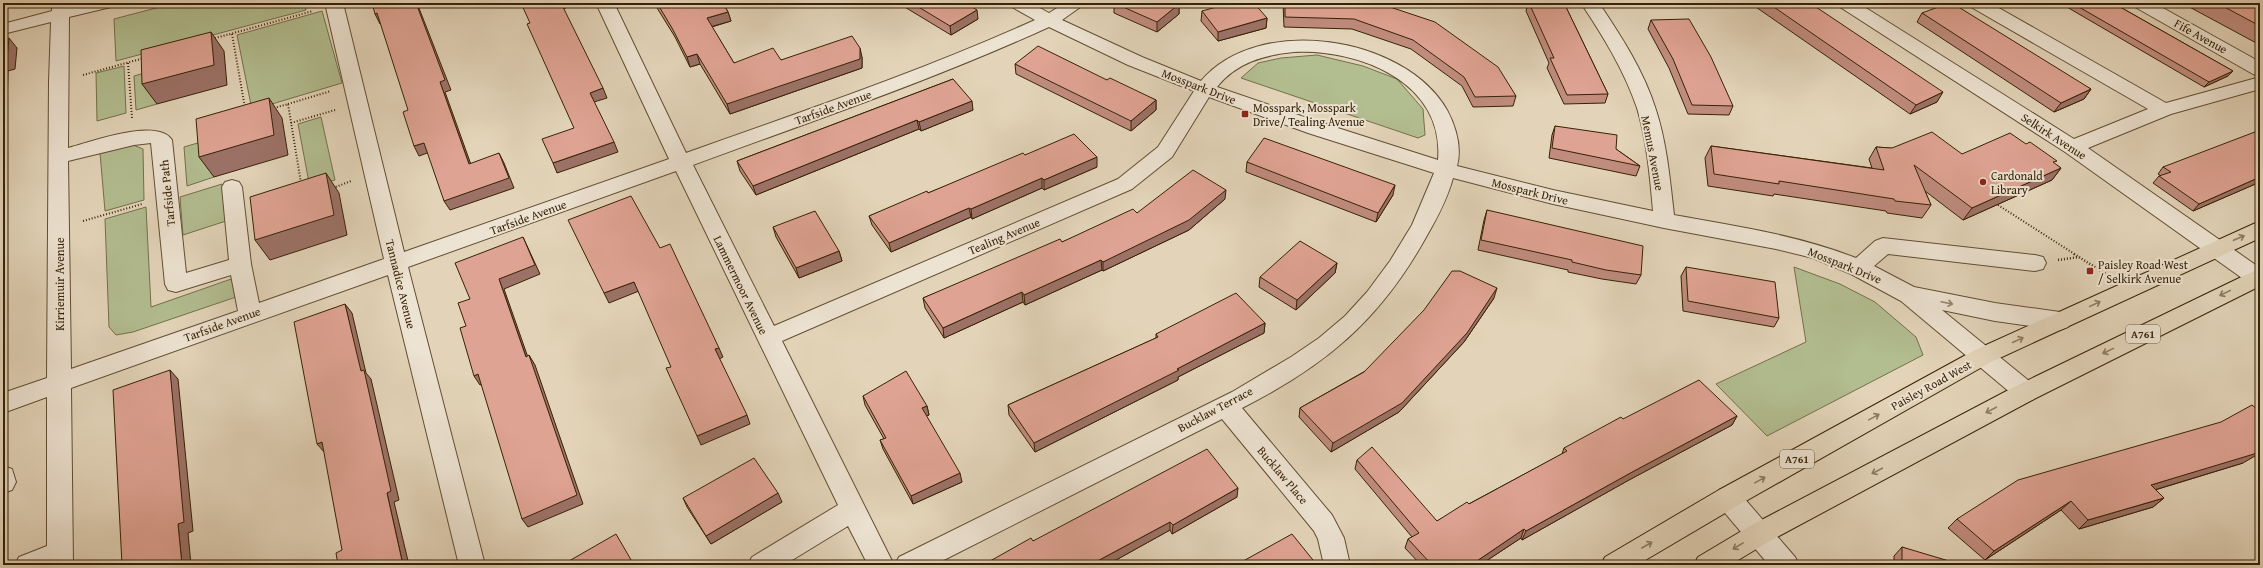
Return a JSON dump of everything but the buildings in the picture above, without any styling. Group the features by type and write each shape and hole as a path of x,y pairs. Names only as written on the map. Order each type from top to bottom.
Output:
{"main road":[{"name":"Paisley Road West","path":"1614,565 1728,498 1983,356 2260,229"},
{"name":"A761","path":"1707,565 1759,534 2026,392 2258,277"}],"street":[{"path":"3,29 61,9 105,3"},
{"name":"Lammermoor Avenue","path":"605,3 767,338 881,565"},
{"name":"Mosspark Drive","path":"1018,3 1049,20 1135,61 1205,89 1315,128 1447,170 1553,197 1776,241 1818,252 1859,268 1909,295 2026,392"},
{"name":"Tarfside Avenue","path":"3,403 681,162 949,64 1049,20 1077,3"},
{"name":"Memus Avenue","path":"1590,3 1610,33 1631,72 1651,125 1660,174 1664,220"},
{"name":"Selkirk Avenue","path":"1846,3 2072,147 2258,277"},
{"path":"1977,3 2164,110"},
{"name":"Fife Avenue","path":"2141,3 2260,70"},
{"name":"Tannadice Avenue","path":"335,4 396,264 472,565"},
{"name":"Kirriemuir Avenue","path":"60,559 58,82 61,9"},
{"name":"Tealing Avenue","path":"767,338 1125,184 1165,152 1205,89 1224,68 1238,60 1266,52 1299,46 1326,48 1356,53 1383,62 1408,76 1423,90 1444,119 1449,147 1447,170"},
{"path":"2072,147 2164,110 2260,84"},
{"name":"Tarfside Path","path":"59,157 134,138 153,136 162,140 176,284 240,264"},
{"name":"Bucklaw Terrace","path":"908,565 1225,405 1303,361 1339,334 1373,300 1397,270 1422,228 1447,170"},
{"path":"232,187 240,264 250,314"},
{"path":"1859,268 1883,246 2036,263"},
{"path":"1909,295 1995,312 2060,321"},
{"name":"Bucklaw Place","path":"1225,405 1323,523 1331,538 1335,557"},
{"path":"3,477 3,482"},
{"path":"1728,498 1786,565"},
{"path":"761,565 854,509"},
{"path":"28,565 60,559"}],"path":[{"path":"209,40 335,4"},
{"path":"232,34 245,109"},
{"path":"58,82 150,56"},
{"path":"128,63 134,138"},
{"path":"267,110 288,104 356,94"},
{"path":"291,123 356,94"},
{"path":"288,104 302,190"},
{"path":"332,188 354,181 357,196 378,189"},
{"path":"59,229 168,197"},
{"path":"1998,205 2128,289"}],"green space":[{"path":"175,3 305,3 306,10 116,61 114,19"},
{"path":"322,11 342,83 252,110 237,35"},
{"path":"1317,55 1363,66 1397,79 1423,109 1425,135 1418,138 1241,78 1258,63 1281,58"},
{"path":"124,66 126,113 97,121 96,73"},
{"path":"155,70 157,104 136,110 134,76"},
{"path":"321,117 335,180 310,188 298,124"},
{"path":"211,139 214,177 187,186 184,147"},
{"path":"133,145 143,149 144,200 105,211 100,153"},
{"path":"222,184 226,221 183,235 180,197"},
{"path":"146,207 151,307 237,277 239,296 133,332 116,335 109,327 105,219"},
{"path":"1794,267 1840,284 1875,302 1916,337 1923,355 1767,436 1716,384 1806,342"}],"place":[{"name":"Mosspark, Mosspark Drive/ Tealing Avenue","path":"1245,114"},
{"name":"Cardonald Library","path":"1983,182"},
{"name":"Paisley Road West / Selkirk Avenue","path":"2090,271"}]}
